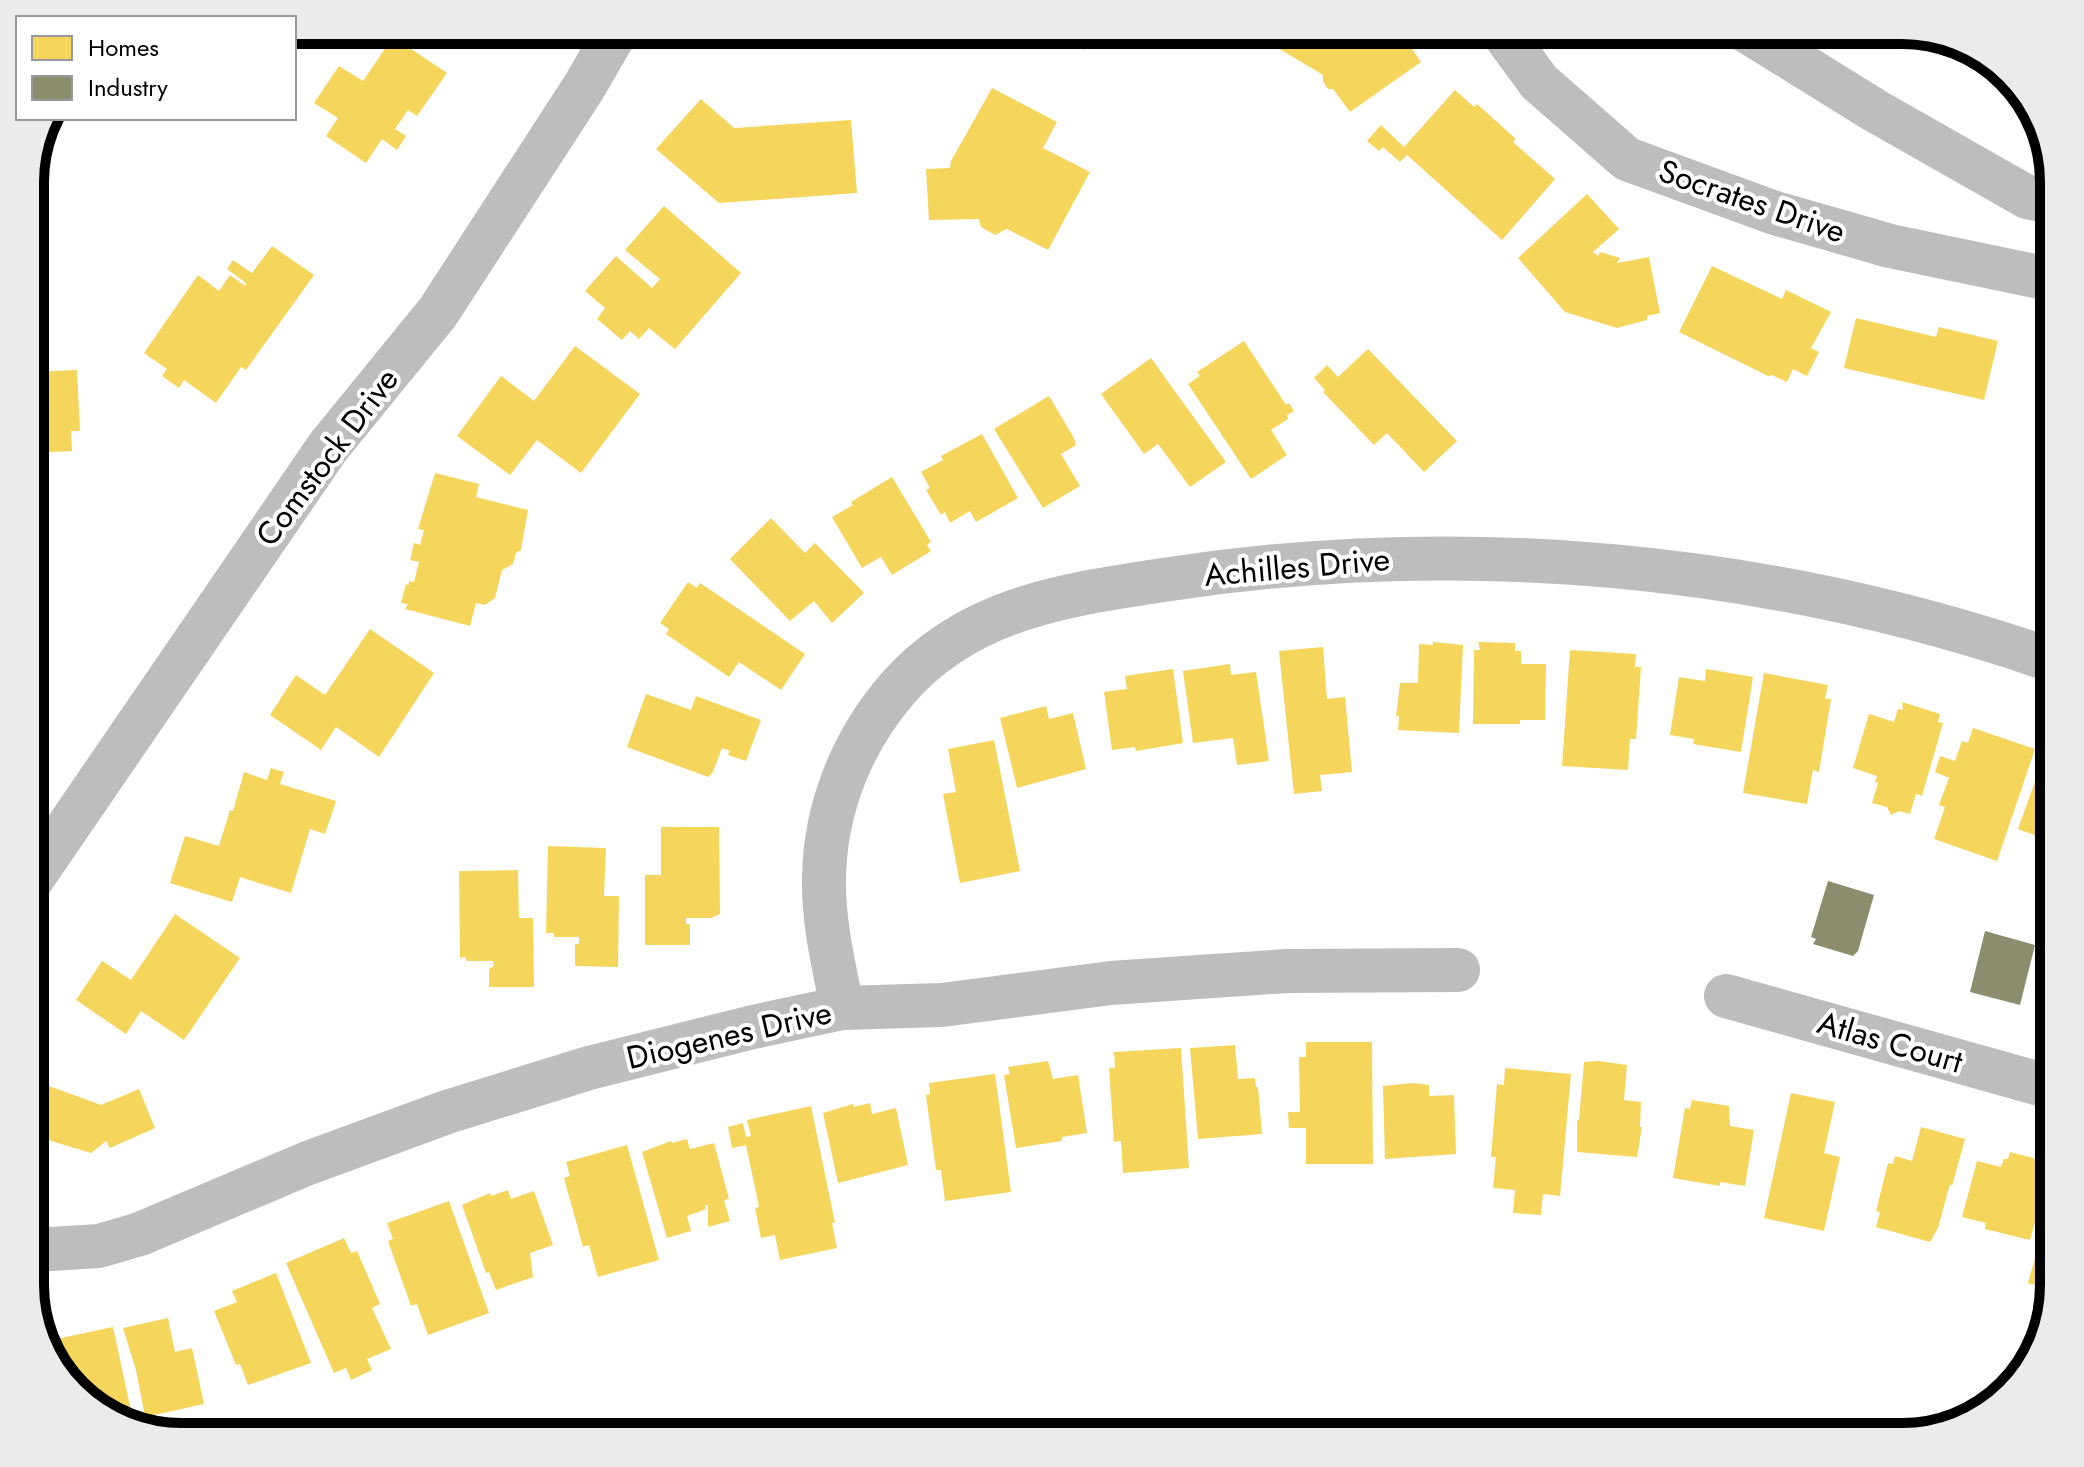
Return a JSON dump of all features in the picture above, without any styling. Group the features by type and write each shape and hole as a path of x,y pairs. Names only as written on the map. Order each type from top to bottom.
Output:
{"street":[{"name":"Comstock Drive","path":"44,862 328,447 438,312 609,44"},
{"name":"Socrates Drive","path":"1511,44 1539,82 1627,159 1775,213 1890,246 2040,277"},
{"path":"1768,44 1874,110 2027,197 2040,200"},
{"name":"Achilles Drive","path":"842,1008 827,928 824,879 828,829 842,779 867,729 899,687 934,654 977,626 1024,606 1084,592 1229,570 1364,559 1531,560 1623,566 1757,584 1876,608 1995,640 2040,656"},
{"name":"Diogenes Drive","path":"44,1248 99,1246 140,1234 308,1163 447,1112 589,1068 842,1008 942,1005 1111,983 1287,971 1458,970"},
{"name":"Atlas Court","path":"1726,996 2040,1084"}],"building: Homes":[{"path":"388,44 404,44 447,73 417,116 408,110 395,129 406,136 397,150 382,139 366,163 326,136 338,118 314,103 339,66 363,81"},
{"path":"1080,44 1096,44 1083,50"},
{"path":"1271,44 1409,44 1421,62 1350,112 1333,89 1328,89 1323,75"},
{"path":"992,88 1057,122 1043,148 1090,172 1048,250 1007,229 995,235 981,227 979,219 929,220 926,169 950,168"},
{"path":"1455,90 1474,107 1477,104 1516,139 1513,142 1555,179 1502,240 1407,155 1400,162 1383,147 1379,151 1367,141 1381,125 1404,147"},
{"path":"701,99 734,128 851,120 857,193 719,203 656,149"},
{"path":"1587,194 1619,229 1593,252 1598,256 1600,252 1620,258 1617,263 1649,257 1660,313 1617,328 1565,312 1518,258"},
{"path":"664,206 741,273 675,349 649,328 639,339 630,331 622,340 597,319 605,308 585,291 616,256 652,288 660,279 625,250"},
{"path":"272,246 314,275 246,370 241,367 216,403 184,380 179,388 162,376 167,369 144,353 198,275 219,291 230,275 245,286 246,283 227,269 233,260 252,273"},
{"path":"1712,266 1782,299 1786,290 1831,312 1811,348 1819,352 1807,376 1793,369 1787,382 1768,376 1679,332"},
{"path":"1856,318 1936,337 1939,327 1998,341 1984,400 1844,368"},
{"path":"1244,341 1286,405 1289,403 1294,411 1271,430 1287,455 1251,479 1188,384 1200,376 1197,372"},
{"path":"575,346 640,394 581,473 537,440 510,475 457,436 501,376 534,401"},
{"path":"1368,349 1457,441 1424,472 1387,433 1374,445 1323,392 1325,390 1314,378 1327,365 1338,377"},
{"path":"1151,358 1226,462 1190,487 1158,444 1144,454 1101,394"},
{"path":"77,370 80,431 71,431 72,451 44,452 44,371"},
{"path":"1049,396 1074,438 1076,445 1061,454 1080,486 1043,508 994,429"},
{"path":"982,434 1018,498 976,522 970,511 950,523 945,512 941,515 926,490 930,488 921,472 943,460 941,456"},
{"path":"435,473 479,484 476,497 528,510 521,550 516,553 513,564 502,570 495,598 485,605 476,603 470,626 405,609 408,604 401,603 406,584 414,582 419,562 410,560 414,543 420,545 424,530 418,529"},
{"path":"892,477 931,542 927,545 931,551 892,575 881,557 862,568 832,517"},
{"path":"771,518 805,553 815,543 864,593 832,623 814,601 790,621 730,559"},
{"path":"688,582 697,588 700,583 805,654 781,690 739,662 729,677 666,634 669,629 660,623"},
{"path":"370,629 434,673 379,757 336,727 321,750 270,715 296,675 325,695"},
{"path":"1433,642 1463,645 1459,733 1398,730 1399,716 1396,716 1400,683 1418,683 1419,644 1433,645"},
{"path":"1478,642 1515,643 1515,651 1521,651 1521,664 1546,664 1545,720 1520,720 1520,724 1473,724 1474,650 1480,650"},
{"path":"1323,647 1327,699 1345,697 1352,772 1320,775 1322,791 1294,794 1279,651"},
{"path":"1570,650 1636,654 1635,667 1641,667 1636,739 1630,739 1628,770 1562,766"},
{"path":"1230,664 1231,675 1256,672 1269,761 1237,765 1233,738 1193,743 1183,671"},
{"path":"1173,669 1183,743 1136,751 1135,747 1112,750 1104,692 1127,689 1125,676"},
{"path":"1706,669 1753,677 1741,752 1693,744 1694,739 1670,735 1679,677 1705,681"},
{"path":"1764,673 1828,685 1825,699 1831,699 1819,772 1813,770 1807,804 1743,793"},
{"path":"646,694 691,710 696,696 761,720 746,761 728,755 730,751 722,748 708,777 627,747"},
{"path":"1902,702 1940,714 1938,722 1943,723 1922,796 1916,794 1910,814 1899,811 1891,815 1887,807 1872,803 1877,776 1853,768 1869,714 1894,722 1898,709 1903,710"},
{"path":"1046,706 1049,719 1073,713 1086,769 1017,788 1000,718"},
{"path":"1973,728 2035,749 1997,861 1934,839 1945,807 1939,805 1949,778 1935,772 1940,756 1955,761 1962,741 1968,743"},
{"path":"994,740 1020,871 960,883 943,794 956,792 948,749"},
{"path":"2040,767 2040,844 2037,843 2039,837 2018,829"},
{"path":"271,768 284,772 280,784 336,801 325,834 310,829 291,893 240,877 232,902 170,883 185,836 219,846 244,772 267,780"},
{"path":"661,827 719,827 720,914 711,918 686,918 686,924 690,924 690,945 645,945 645,875 661,875"},
{"path":"548,846 606,848 604,896 619,896 618,967 575,966 575,944 579,944 579,937 554,937 554,933 546,933"},
{"path":"518,870 519,918 533,918 534,987 489,987 489,969 494,966 493,961 460,958 459,871"},
{"path":"175,914 240,958 184,1040 141,1011 126,1034 76,1000 102,961 131,980"},
{"path":"1306,1042 1372,1042 1373,1164 1306,1164 1306,1128 1289,1128 1288,1112 1300,1112 1299,1057 1306,1057"},
{"path":"1235,1045 1238,1079 1255,1078 1258,1087 1262,1134 1198,1139 1190,1048"},
{"path":"1181,1048 1189,1168 1123,1173 1121,1141 1114,1142 1109,1068 1115,1068 1114,1052"},
{"path":"1048,1061 1053,1079 1078,1075 1087,1133 1062,1137 1062,1141 1016,1148 1004,1075 1010,1074 1008,1067"},
{"path":"1584,1062 1627,1065 1624,1100 1641,1102 1642,1127 1637,1157 1577,1152 1577,1120"},
{"path":"1505,1068 1571,1074 1560,1196 1543,1194 1541,1215 1513,1213 1515,1190 1493,1188 1496,1157 1491,1157 1497,1084 1504,1085"},
{"path":"995,1074 1011,1192 945,1201 941,1170 936,1170 926,1095 930,1094 929,1083"},
{"path":"44,1084 101,1105 139,1089 155,1128 110,1148 106,1141 91,1153 48,1140 45,1149"},
{"path":"1429,1085 1429,1096 1454,1095 1456,1154 1385,1159 1383,1086"},
{"path":"1791,1093 1835,1102 1824,1153 1840,1157 1824,1231 1764,1218"},
{"path":"1692,1100 1729,1106 1730,1126 1754,1130 1745,1186 1720,1182 1720,1186 1673,1178 1685,1108 1690,1109"},
{"path":"870,1103 872,1114 896,1108 908,1165 838,1183 823,1113 853,1104 854,1107"},
{"path":"811,1106 835,1223 832,1223 837,1248 780,1260 775,1235 761,1238 755,1208 759,1207 746,1145 732,1148 728,1127 743,1123 746,1137 751,1136 747,1120"},
{"path":"1921,1127 1965,1139 1938,1228 1930,1242 1876,1227 1880,1212 1876,1211 1888,1163 1893,1164 1895,1156 1912,1161"},
{"path":"687,1139 690,1149 714,1143 729,1199 724,1200 730,1221 708,1227 708,1205 705,1205 706,1209 687,1216 691,1231 667,1238 642,1152 671,1141"},
{"path":"627,1145 659,1260 598,1277 589,1245 583,1247 564,1178 570,1176 566,1162"},
{"path":"2010,1152 2040,1160 2040,1204 2030,1240 1985,1229 1986,1223 1962,1217 1977,1161 2001,1167 2004,1159 2008,1159"},
{"path":"508,1190 511,1199 534,1191 553,1245 530,1253 533,1277 496,1290 489,1272 486,1273 462,1205 490,1193 491,1196"},
{"path":"449,1201 489,1313 428,1335 417,1304 411,1306 388,1241 393,1239 387,1223"},
{"path":"344,1238 351,1253 357,1251 380,1304 372,1308 391,1349 367,1359 372,1370 351,1380 346,1368 334,1373 286,1263"},
{"path":"2040,1239 2040,1286 2028,1283"},
{"path":"276,1273 311,1363 248,1385 240,1364 236,1365 214,1311 237,1302 232,1291"},
{"path":"168,1318 175,1352 192,1348 204,1404 145,1417 136,1370 123,1328"},
{"path":"113,1327 132,1413 98,1395 78,1376 55,1339"}],"building: Industry":[{"path":"1828,881 1874,895 1858,951 1853,956 1813,944 1816,939 1811,937"},
{"path":"1985,931 2035,945 2020,1005 1970,992"}]}
